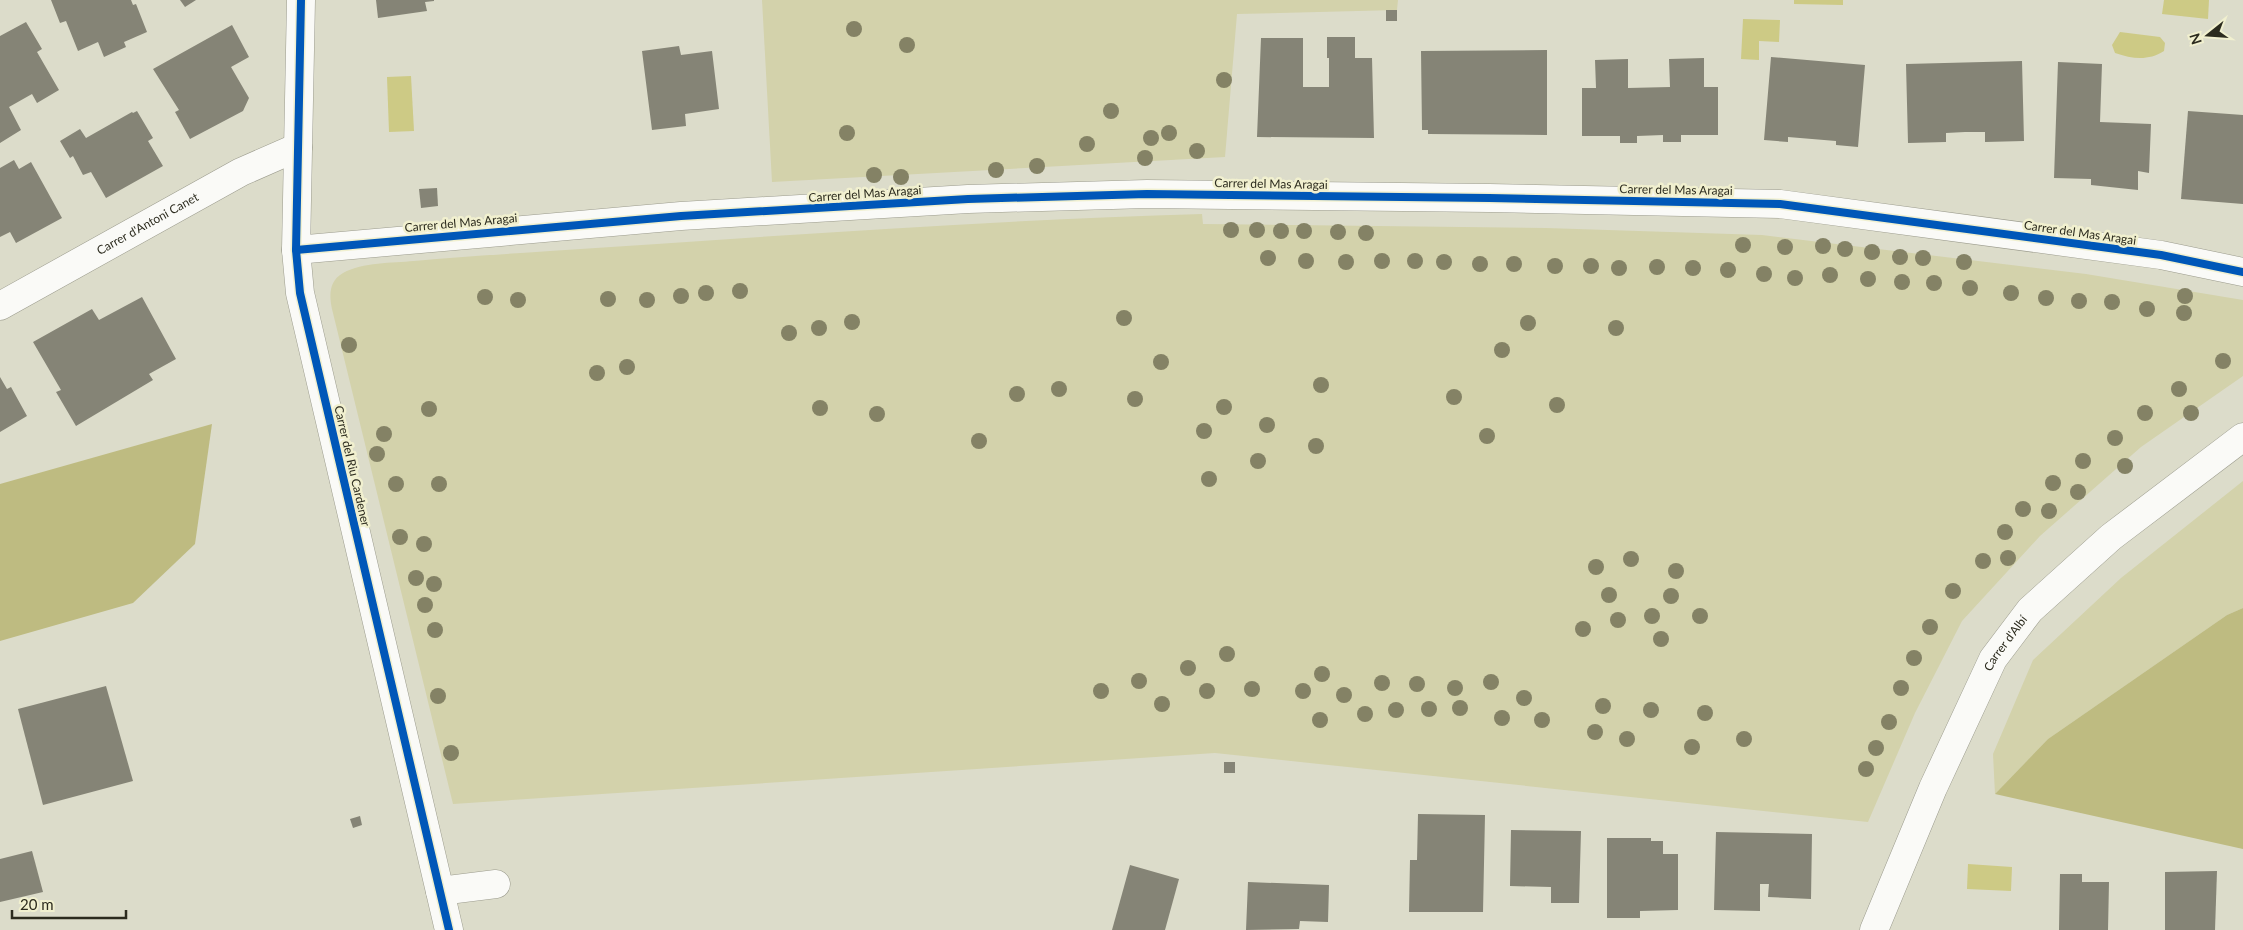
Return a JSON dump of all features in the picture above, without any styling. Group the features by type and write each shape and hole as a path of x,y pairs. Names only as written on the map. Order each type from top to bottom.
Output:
{"street":[{"name":"Carrer del Riu Cardener","path":"301,0 296,250 300,293 450,930"},
{"name":"Carrer d'Antoni Canet","path":"0,306 241,172 298,148"},
{"name":"Carrer del Mas Aragai","path":"296,250 671,217 968,199 1147,194 1459,197 1780,204 2162,255 2243,272"},
{"name":"Carrer d'Albí","path":"1874,930 1933,788 1998,652 2030,610 2111,537 2243,437"},
{"path":"440,891 496,884"}],"green space":[{"path":"762,0 1398,0 1397,10 1237,14 1225,157 772,182"},
{"path":"1202,214 1203,224 1546,228 1762,235 2086,274 2243,300 2243,376 2141,447 2040,536 1962,621 1915,713 1868,822 1215,753 453,804 332,309 331,289 338,276 351,269 368,265 482,256 957,225"},
{"path":"2243,481 2243,608 2227,615 2048,739 1995,794 1993,754 2033,660 2121,578"}],"shaded area":[{"path":"1794,0 1843,0 1843,5 1794,4"},
{"path":"2164,0 2209,0 2208,19 2162,14"},
{"path":"1743,19 1780,20 1779,42 1759,41 1759,60 1741,59"},
{"path":"2120,32 2160,37 2165,43 2164,51 2146,58 2128,57 2115,53 2112,45"},
{"path":"411,76 414,131 389,132 387,77"},
{"path":"212,424 195,544 133,603 0,641 0,484"},
{"path":"2243,608 2243,849 1995,794 2048,739 2227,615"},
{"path":"1968,864 2012,867 2011,891 1967,889"}],"building":[{"path":"51,0 131,0 133,5 136,4 147,32 124,42 126,47 104,57 98,42 78,51 66,21 60,23"},
{"path":"180,0 196,0 185,7"},
{"path":"376,0 434,1 425,2 427,11 378,18"},
{"path":"1386,10 1397,10 1397,21 1386,21"},
{"path":"26,22 42,49 37,52 59,90 37,103 32,94 9,107 21,130 0,143 0,36"},
{"path":"232,25 249,57 231,67 249,98 243,111 190,139 175,112 179,110 153,69"},
{"path":"1327,37 1355,37 1355,58 1372,58 1374,138 1257,137 1261,38 1303,38 1303,87 1329,87"},
{"path":"679,46 681,55 712,51 719,109 685,114 686,126 652,130 642,51"},
{"path":"1547,50 1547,135 1428,134 1428,130 1422,130 1421,51"},
{"path":"1771,57 1865,65 1858,147 1836,145 1836,141 1788,137 1788,142 1764,140"},
{"path":"1704,58 1704,87 1718,87 1718,135 1681,135 1681,142 1663,142 1663,135 1637,136 1637,143 1620,143 1620,136 1582,136 1582,88 1596,88 1595,60 1628,59 1628,88 1670,87 1669,59"},
{"path":"2022,61 2024,141 1985,142 1985,132 1965,132 1946,133 1946,142 1908,143 1906,64"},
{"path":"2058,62 2102,64 2100,122 2151,124 2149,173 2138,171 2138,190 2091,185 2091,179 2054,178"},
{"path":"137,111 153,138 148,141 163,166 106,198 91,172 83,175 73,156 70,158 60,141 80,129 86,138"},
{"path":"2188,111 2243,115 2243,204 2181,199"},
{"path":"14,160 19,169 31,162 62,218 16,243 10,232 0,237 0,168"},
{"path":"437,188 438,206 421,208 419,189"},
{"path":"142,297 176,359 149,374 153,380 76,426 56,392 61,390 33,342 92,309 99,320"},
{"path":"0,377 7,389 11,387 27,416 0,432"},
{"path":"106,686 133,781 43,805 18,709"},
{"path":"1224,762 1235,762 1235,773 1224,773"},
{"path":"1418,814 1485,815 1483,912 1409,912 1410,860 1417,860"},
{"path":"360,816 362,825 353,828 350,819"},
{"path":"1511,830 1581,831 1579,903 1551,903 1551,887 1510,886"},
{"path":"1716,832 1812,834 1811,899 1768,897 1769,884 1760,884 1760,911 1714,910"},
{"path":"1607,838 1651,838 1651,841 1663,841 1663,854 1678,854 1678,910 1640,911 1640,918 1607,918"},
{"path":"32,851 43,892 0,902 0,859"},
{"path":"1130,865 1179,879 1165,930 1112,930"},
{"path":"2217,871 2215,930 2165,930 2165,872"},
{"path":"2060,874 2082,874 2082,882 2109,882 2108,930 2059,930"},
{"path":"1248,882 1329,885 1328,922 1300,921 1299,929 1246,930"}],"cycle path":[{"path":"301,0 296,250 300,293 449,930"},
{"path":"296,250 681,216 968,199 1147,194 1780,204 2161,255 2243,272"}]}
